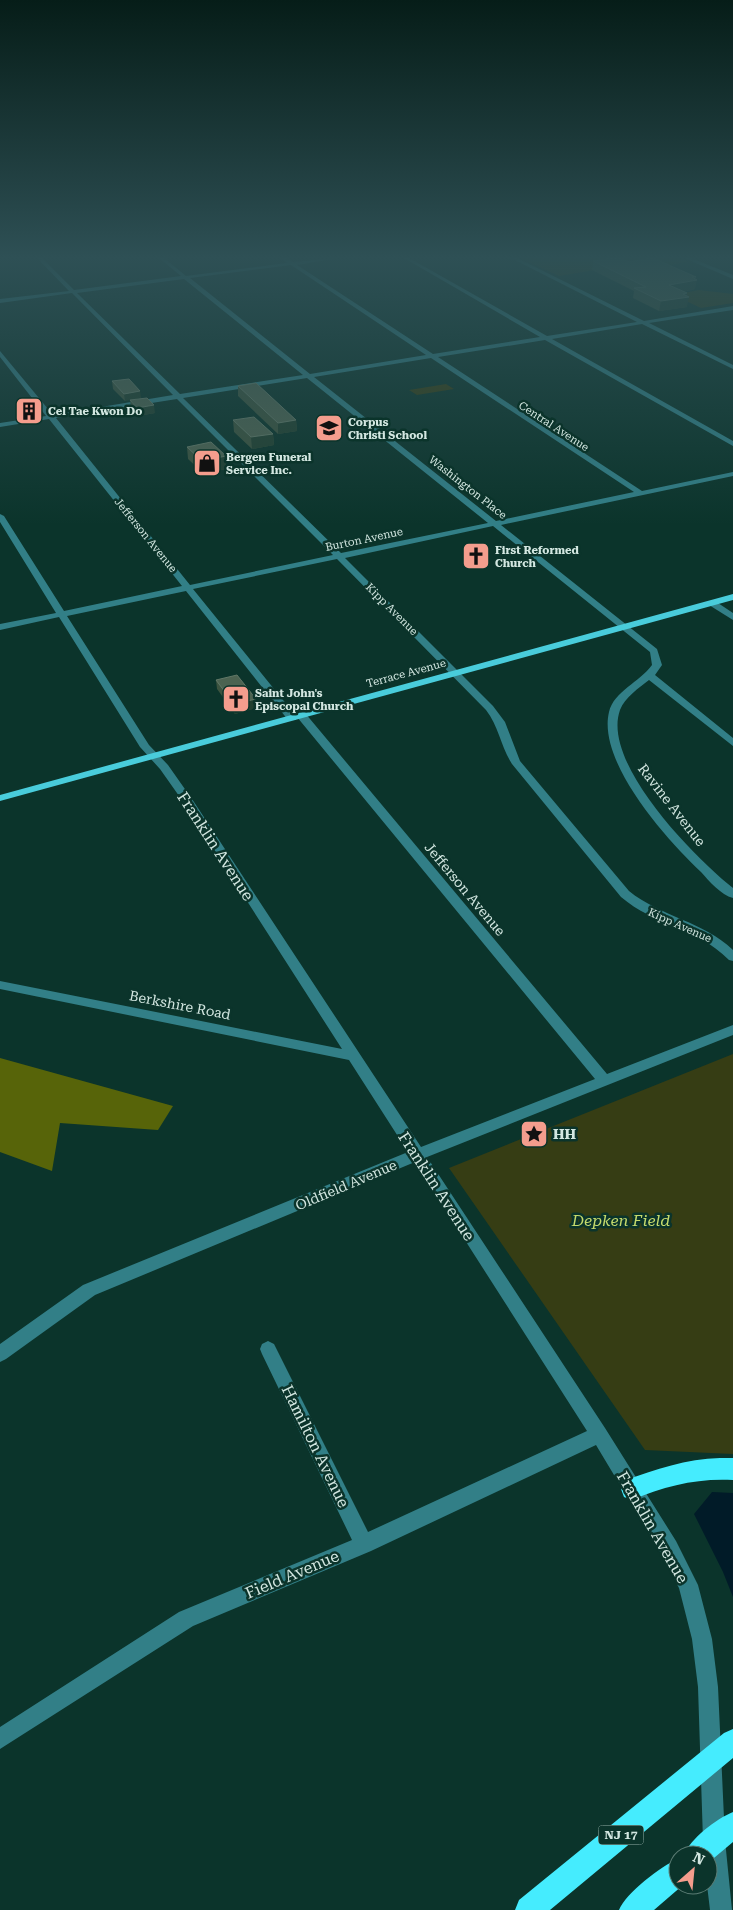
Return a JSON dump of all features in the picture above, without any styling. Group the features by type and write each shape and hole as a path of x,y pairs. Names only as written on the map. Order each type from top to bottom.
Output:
{"highway":[{"path":"632,1489 659,1478 688,1470 733,1469"},
{"name":"NJ 17","path":"529,1910 733,1742"},
{"path":"633,1910 668,1880"}],"main road":[{"name":"Terrace Avenue","path":"0,798 733,597"}],"street":[{"name":"Kipp Avenue","path":"129,347 455,673 500,721 509,750 516,762 626,894 637,905 653,914 706,935 733,957"},
{"name":"Washington Place","path":"274,347 654,651 657,665 649,675"},
{"name":"Central Avenue","path":"418,347 640,493"},
{"path":"0,425 488,347"},
{"path":"562,347 733,444"},
{"path":"693,347 733,367"},
{"name":"Jefferson Avenue","path":"0,353 187,587 605,1082"},
{"name":"Burton Avenue","path":"0,627 187,587 341,559 495,523 733,474"},
{"name":"Franklin Avenue","path":"0,516 145,747 154,756 191,806 598,1434 688,1585 696,1610 708,1687 715,1840 721,1910"},
{"path":"712,603 733,617"},
{"path":"649,675 733,743"},
{"name":"Ravine Avenue","path":"649,675 619,702 613,714 615,746 620,760 641,794 683,846 733,894"},
{"name":"Berkshire Road","path":"0,985 353,1056"},
{"name":"Oldfield Avenue","path":"0,1354 89,1290 418,1155 733,1030"},
{"name":"Hamilton Avenue","path":"268,1349 364,1544"},
{"name":"Field Avenue","path":"0,1739 186,1619 364,1544 598,1434"}],"green space":[{"path":"446,384 454,389 417,395 409,390"},
{"name":"Depken Field","path":"733,1054 733,1454 645,1450 449,1168"},
{"path":"0,1058 173,1106 158,1130 60,1123 52,1171 0,1152"}],"water":[{"path":"712,1492 733,1493 733,1597 723,1572 694,1514"}],"building":[{"path":"129,379 140,391 124,394 112,381"},
{"path":"256,383 296,420 278,423 238,386"},
{"path":"147,398 154,405 137,408 130,400"},
{"path":"254,417 273,434 251,437 233,420"},
{"path":"211,442 226,456 202,461 187,447"},
{"path":"237,675 256,699 234,704 216,680"}],"place":[{"name":"Cel Tae Kwon Do","path":"29,411"},
{"name":"Corpus Christi School","path":"329,428"},
{"name":"Bergen Funeral Service Inc.","path":"207,463"},
{"name":"First Reformed Church","path":"476,556"},
{"name":"Saint John's Episcopal Church","path":"236,699"},
{"name":"HH","path":"534,1134"}]}
